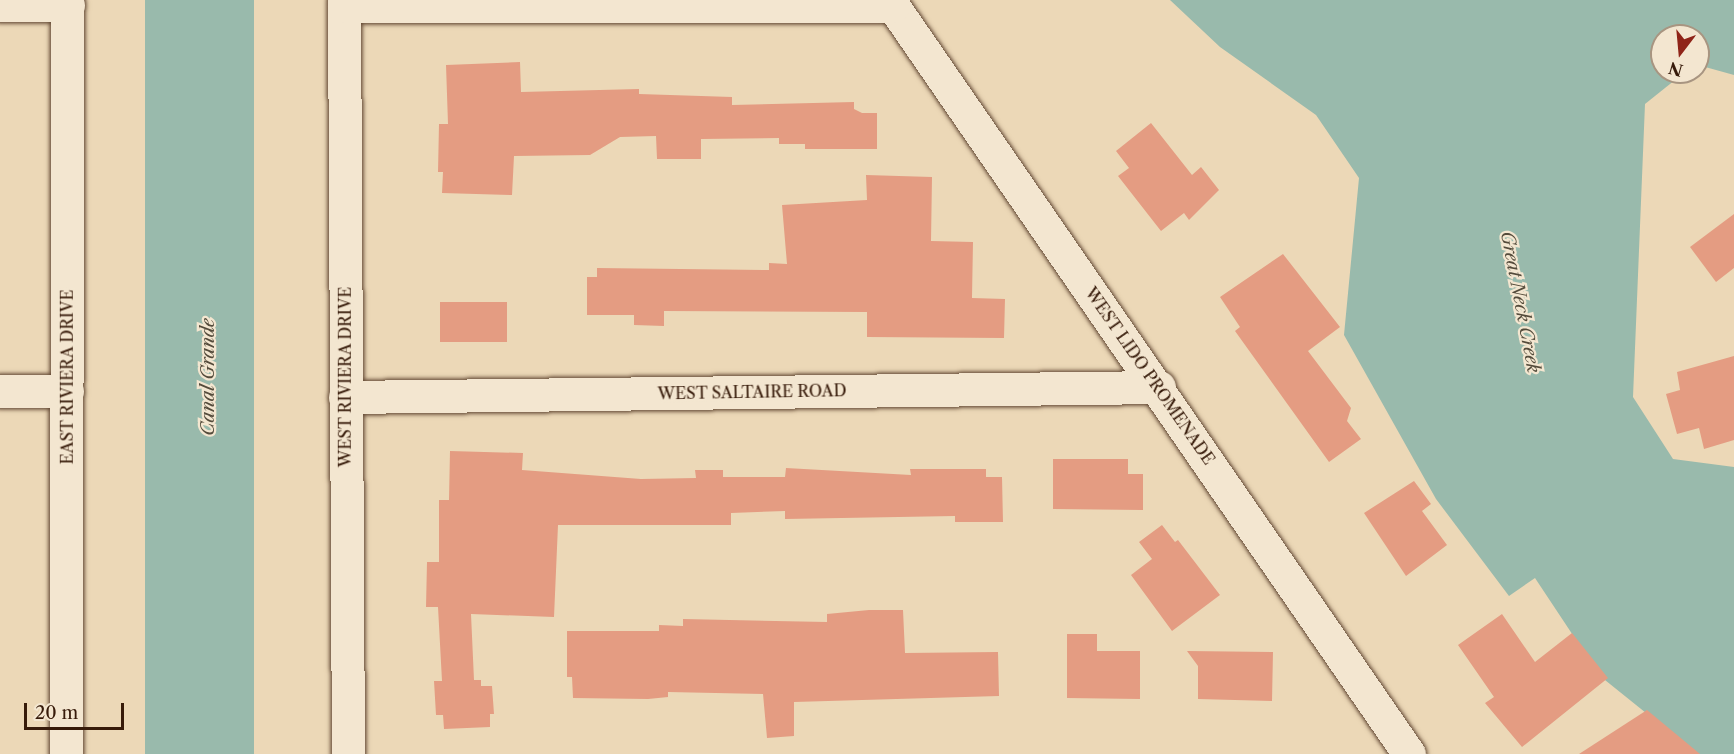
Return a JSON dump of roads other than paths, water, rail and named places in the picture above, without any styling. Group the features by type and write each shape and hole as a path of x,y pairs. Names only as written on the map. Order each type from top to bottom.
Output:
{"street":[{"path":"0,5 68,2"},
{"name":"EAST RIVIERA DRIVE","path":"66,754 68,2"},
{"path":"344,3 891,3"},
{"name":"WEST RIVIERA DRIVE","path":"344,3 348,754"},
{"name":"WEST LIDO PROMENADE","path":"891,3 1159,387 1409,754"},
{"name":"WEST SALTAIRE ROAD","path":"345,397 1159,387"},
{"path":"0,391 67,392"}],"water":[{"name":"Canal Grande","path":"145,0 254,0 254,754 145,754"},
{"name":"Great Neck Creek","path":"1170,0 1734,0 1734,75 1710,68 1710,24 1650,24 1650,84 1670,84 1645,104 1633,397 1673,459 1734,467 1734,754 1697,754 1600,676 1535,578 1509,596 1436,499 1344,335 1359,178 1316,115 1220,47"}]}
